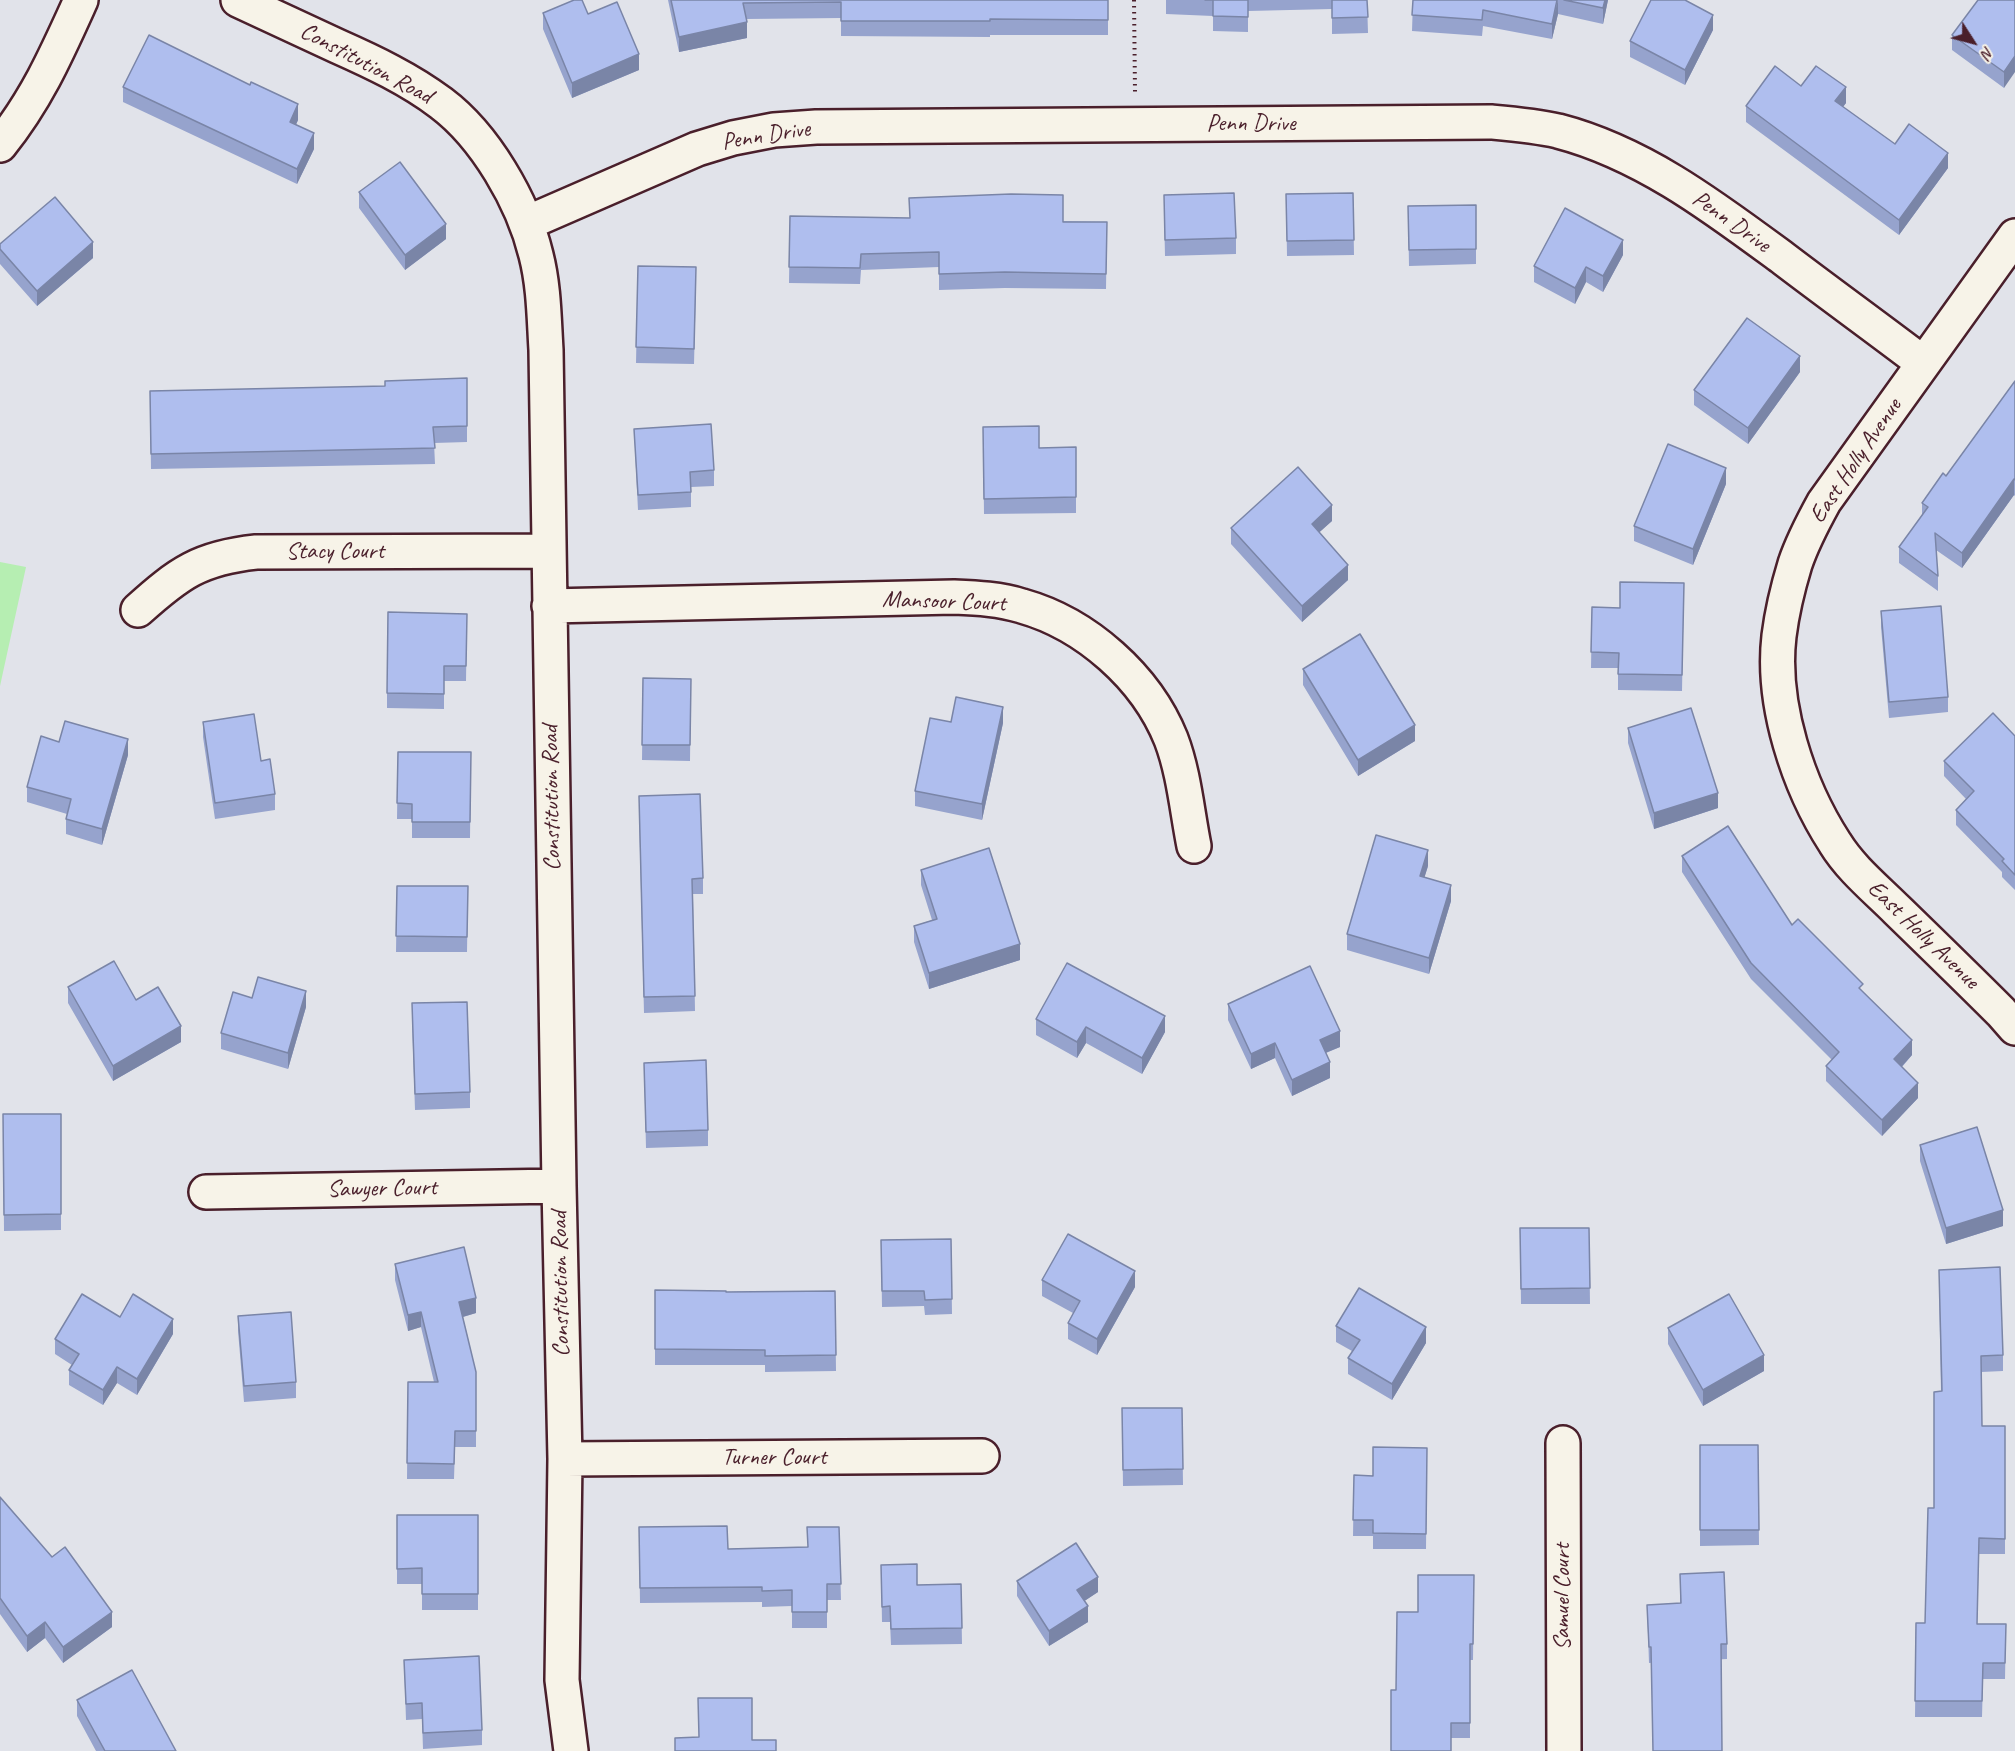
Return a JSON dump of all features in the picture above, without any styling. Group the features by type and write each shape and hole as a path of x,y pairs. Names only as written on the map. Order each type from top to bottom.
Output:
{"street":[{"path":"0,145 36,95 81,0"},
{"name":"Constitution Road","path":"238,0 393,72 443,105 465,126 511,189 527,223 542,283 546,350 565,1459 562,1680 571,1751"},
{"name":"Penn Drive","path":"527,223 697,149 733,138 774,130 816,127 1135,124 1491,122 1526,125 1559,132 1631,159 1667,178 1745,231 1923,363"},
{"name":"East Holly Avenue","path":"2015,236 1824,502 1796,562 1779,637 1779,677 1784,717 1792,753 1802,784 1835,844 1859,873 2015,1028"},
{"name":"Stacy Court","path":"138,610 161,589 185,572 207,561 228,555 256,552 548,551"},
{"name":"Mansoor Court","path":"549,606 954,597 988,599 1021,605 1051,616 1104,651 1143,690 1159,712 1180,770 1194,846"},
{"name":"Sawyer Court","path":"206,1192 559,1186"},
{"name":"Samuel Court","path":"1563,1443 1564,1751"},
{"name":"Turner Court","path":"565,1459 982,1456"}],"path":[{"path":"1134,0 1135,124"}],"green space":[{"path":"0,562 26,567 0,686"}],"building":[{"path":"574,0 582,0 588,14 617,2 639,54 572,83 543,13"},
{"path":"671,0 1108,0 1108,20 841,21 841,2 743,3 747,22 679,37"},
{"path":"1213,0 1248,0 1248,17 1213,16"},
{"path":"1332,0 1367,0 1368,17 1332,18"},
{"path":"1413,0 1557,0 1552,24 1483,10 1482,20 1412,15"},
{"path":"1564,0 1605,0 1603,8"},
{"path":"1651,0 1685,0 1713,15 1685,70 1630,41"},
{"path":"1978,0 2015,0 2015,56 2004,72 1952,35"},
{"path":"149,35 250,85 251,82 298,104 290,122 314,133 297,169 123,87"},
{"path":"1775,66 1801,86 1816,66 1846,87 1835,101 1895,144 1909,124 1948,153 1899,220 1746,106"},
{"path":"400,162 446,224 405,255 359,192"},
{"path":"1234,193 1236,238 1165,240 1164,195"},
{"path":"1353,193 1354,240 1287,241 1286,194"},
{"path":"1011,194 1063,195 1063,222 1107,222 1106,274 1005,272 939,274 939,252 861,254 860,268 789,267 790,216 910,218 909,198"},
{"path":"55,197 93,242 37,291 0,249 0,244"},
{"path":"1476,205 1476,249 1409,250 1408,206"},
{"path":"1565,208 1623,240 1603,276 1586,267 1575,288 1534,266"},
{"path":"638,266 696,267 694,349 636,347"},
{"path":"1747,318 1800,356 1748,428 1694,390"},
{"path":"467,378 467,426 433,427 435,448 151,454 150,391 385,386 385,381"},
{"path":"2015,381 2015,480 1962,553 1935,533 1938,576 1899,547 1928,507 1922,503 1943,473 1946,476"},
{"path":"711,424 714,470 690,472 691,492 638,495 634,429"},
{"path":"1039,426 1039,448 1076,447 1076,497 984,499 983,427"},
{"path":"1668,444 1726,468 1693,549 1634,526"},
{"path":"1298,467 1332,505 1312,524 1348,565 1302,606 1231,528"},
{"path":"1620,582 1684,583 1682,675 1618,674 1619,653 1591,652 1592,607 1620,608"},
{"path":"1941,606 1948,697 1889,702 1881,611"},
{"path":"388,612 467,614 466,666 444,666 444,694 387,693"},
{"path":"1360,634 1415,725 1358,760 1303,669"},
{"path":"643,678 691,679 690,745 642,745"},
{"path":"956,697 1003,707 982,804 915,791 930,718 951,722"},
{"path":"1691,708 1718,793 1654,813 1628,728"},
{"path":"1993,713 2015,736 2015,875 2002,861 2004,859 1956,810 1974,791 1944,761"},
{"path":"254,714 261,761 270,759 275,794 215,803 203,722"},
{"path":"65,721 128,739 102,829 66,819 71,799 27,787 41,736 59,742"},
{"path":"398,752 471,752 470,822 412,822 412,804 397,803"},
{"path":"700,794 703,878 692,879 695,996 644,997 639,796"},
{"path":"1728,826 1792,925 1798,919 1863,984 1859,988 1912,1040 1894,1059 1918,1083 1882,1120 1826,1066 1839,1052 1751,963 1682,856"},
{"path":"1376,835 1428,850 1420,876 1451,885 1429,958 1347,934"},
{"path":"989,848 1020,944 929,973 914,926 937,919 921,870"},
{"path":"397,886 468,886 467,937 396,936"},
{"path":"114,961 136,1000 158,987 181,1026 113,1066 68,987"},
{"path":"1067,963 1165,1016 1142,1058 1086,1027 1077,1042 1036,1019"},
{"path":"1310,966 1340,1031 1320,1040 1330,1062 1292,1080 1275,1043 1251,1054 1228,1004"},
{"path":"258,977 306,991 288,1053 221,1033 233,992 252,998"},
{"path":"467,1002 470,1092 415,1094 412,1003"},
{"path":"706,1060 708,1130 646,1132 644,1063"},
{"path":"3,1114 61,1114 61,1214 4,1215"},
{"path":"1977,1127 2003,1210 1946,1228 1920,1145"},
{"path":"1520,1228 1589,1228 1590,1288 1521,1289"},
{"path":"1068,1234 1135,1271 1097,1339 1068,1323 1080,1301 1042,1280"},
{"path":"951,1239 952,1299 925,1300 924,1291 882,1291 881,1240"},
{"path":"464,1247 476,1298 459,1302 476,1372 476,1431 455,1431 454,1464 407,1463 408,1382 438,1382 421,1312 408,1315 395,1264"},
{"path":"2000,1267 2003,1355 1981,1356 1982,1426 2005,1426 2005,1539 1979,1538 1977,1624 2006,1624 2005,1663 1983,1663 1982,1701 1915,1701 1916,1623 1925,1623 1928,1508 1934,1508 1934,1392 1942,1391 1939,1270"},
{"path":"1359,1288 1426,1327 1392,1384 1348,1358 1360,1340 1336,1326"},
{"path":"655,1290 835,1291 836,1355 765,1356 765,1350 655,1349"},
{"path":"82,1294 120,1317 133,1294 173,1319 137,1379 117,1367 103,1390 69,1370 79,1354 55,1339"},
{"path":"1729,1294 1764,1355 1703,1390 1668,1328"},
{"path":"291,1312 296,1382 244,1386 238,1316"},
{"path":"1122,1408 1182,1408 1183,1469 1123,1470"},
{"path":"1700,1445 1758,1445 1759,1530 1700,1530"},
{"path":"1373,1447 1427,1448 1426,1534 1373,1533 1373,1520 1353,1520 1354,1475 1373,1476"},
{"path":"0,1497 52,1557 65,1547 112,1612 63,1647 45,1622 27,1636 0,1598"},
{"path":"397,1515 478,1515 478,1594 422,1594 422,1568 397,1569"},
{"path":"727,1526 728,1549 808,1547 807,1527 839,1527 841,1584 827,1584 827,1612 792,1612 792,1590 762,1591 762,1587 640,1588 639,1527"},
{"path":"1076,1543 1098,1577 1077,1590 1088,1606 1049,1631 1017,1581"},
{"path":"917,1564 917,1585 961,1584 962,1628 891,1629 890,1606 882,1607 881,1565"},
{"path":"1724,1572 1727,1644 1721,1644 1722,1751 1653,1751 1651,1647 1649,1647 1647,1605 1681,1603 1680,1574"},
{"path":"1418,1575 1474,1575 1473,1644 1470,1644 1470,1723 1451,1723 1451,1751 1391,1751 1391,1690 1396,1690 1397,1612 1418,1612"},
{"path":"479,1656 482,1730 423,1733 422,1703 406,1704 404,1660"},
{"path":"132,1670 176,1751 105,1751 77,1700"},
{"path":"698,1698 752,1698 752,1740 776,1740 776,1751 675,1751 675,1738 699,1737"}]}
